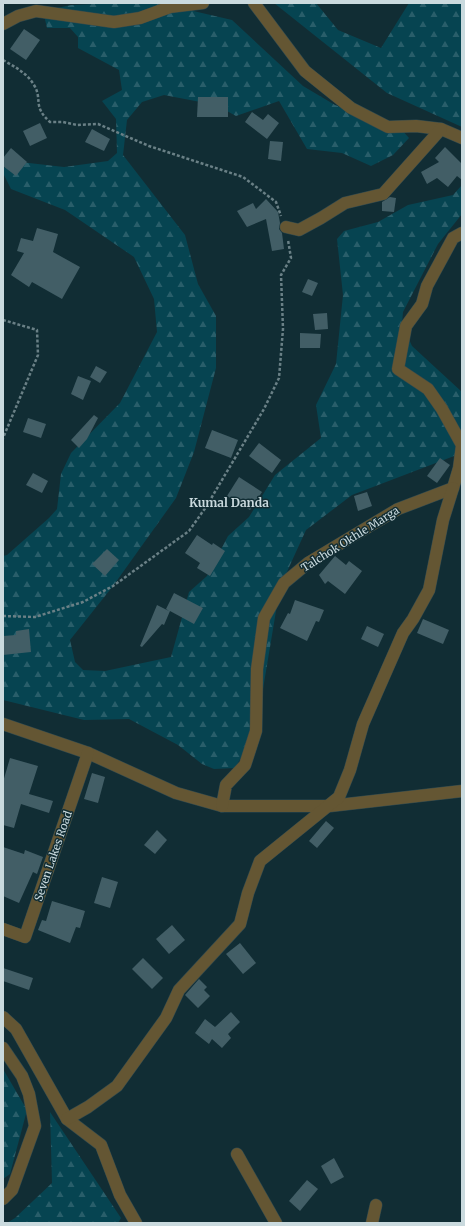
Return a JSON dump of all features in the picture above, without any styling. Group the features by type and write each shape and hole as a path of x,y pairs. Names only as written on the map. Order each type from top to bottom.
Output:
{"street":[{"path":"3,24 18,16 36,11 114,22 140,18 170,7 203,3"},
{"path":"254,3 305,71 351,108 388,127 416,126 441,129 462,138"},
{"path":"286,227 299,230 345,203 383,194 441,129"},
{"path":"67,1119 88,1107 117,1086 166,1018 179,990 240,924 248,893 260,861 330,806 339,797 350,770 363,724 403,633 413,619 429,590 442,527 452,488 460,468 462,445 442,409 428,389 398,369 406,326 422,304 427,286 453,238 462,234"},
{"name":"Talchok Okhle Marga","path":"222,806 226,785 245,765 256,731 257,669 264,618 284,583 308,563 398,509 452,488"},
{"path":"3,724 88,753 176,793 222,806 330,806 462,791"},
{"name":"Seven Lakes Road","path":"3,929 25,937 88,753"},
{"path":"3,1017 16,1029 67,1119 101,1145 120,1195 136,1223"},
{"path":"3,1048 22,1076 29,1094 36,1126 12,1190 3,1199"},
{"path":"237,1154 276,1223"},
{"path":"372,1223 376,1205"}],"path":[{"path":"3,60 24,73 35,86 41,114 50,122 63,122 77,125 98,124 149,146 243,177 276,202 286,227 291,258 281,275 283,329 279,378 264,409 206,507 189,531 114,586 83,602 35,617 3,616"},
{"path":"3,320 37,330 38,355 3,438"}],"green space":[{"path":"159,3 232,20 303,86 335,105 401,129 409,138 393,155 371,166 342,153 307,149 279,101 236,116 216,105 164,95 142,102 127,120 123,155 185,235 198,284 216,316 216,368 194,452 176,498 113,586 70,640 75,662 83,670 105,671 171,657 189,592 207,576 228,536 249,517 275,475 321,438 316,405 336,364 343,295 337,239 344,231 378,222 408,205 453,195 462,185 462,214 438,244 403,312 402,324 412,346 462,392 462,453 352,495 306,530 280,587 256,731 235,768 214,769 202,764 178,745 129,719 84,720 3,700 3,556 7,555 49,518 57,509 61,474 71,453 120,403 157,332 154,299 134,257 65,210 11,189 3,173 3,168 20,162 64,167 108,161 117,153 116,119 102,101 122,90 119,70 78,48 78,37 70,28 47,28 43,11 71,5"},
{"path":"274,3 316,3 338,30 381,48 409,3 462,3 462,127 387,93"},
{"path":"3,1069 27,1110 10,1174 3,1179"},
{"path":"50,1112 121,1218 118,1223 7,1223 15,1218 52,1183"}],"building":[{"path":"24,29 40,40 26,60 10,49"},
{"path":"198,97 228,97 228,117 197,117"},
{"path":"252,112 263,120 268,114 279,123 267,139 245,122"},
{"path":"40,123 47,138 30,146 23,131"},
{"path":"92,129 110,139 104,151 85,142"},
{"path":"270,141 283,142 281,161 268,159"},
{"path":"445,147 462,164 462,180 457,176 448,187 437,178 427,184 421,172 439,162 435,158"},
{"path":"11,148 27,162 16,176 3,166 3,158"},
{"path":"390,197 396,198 394,212 382,211 382,202"},
{"path":"266,199 278,212 280,223 279,229 282,233 284,249 272,251 266,219 247,227 237,211 253,203 256,209"},
{"path":"37,228 58,234 53,252 80,267 62,299 32,282 29,287 11,275 24,253 17,251 21,238 33,241"},
{"path":"308,279 318,283 312,296 302,292"},
{"path":"327,313 328,329 315,330 313,314"},
{"path":"300,333 321,334 320,348 300,348"},
{"path":"96,366 107,372 100,383 90,377"},
{"path":"78,376 91,381 83,400 71,394"},
{"path":"94,415 98,418 87,439 79,448 71,440"},
{"path":"28,418 46,424 41,438 23,432"},
{"path":"212,430 238,440 231,458 205,448"},
{"path":"259,443 281,460 272,473 249,456"},
{"path":"440,458 450,465 437,483 427,476"},
{"path":"33,473 48,481 42,493 26,485"},
{"path":"239,477 262,492 250,510 227,496"},
{"path":"367,492 372,506 358,511 354,496"},
{"path":"197,535 212,545 213,543 225,551 210,576 197,568 200,563 185,553"},
{"path":"107,549 119,560 105,576 92,564"},
{"path":"335,556 346,565 349,561 362,571 345,594 328,581 325,584 319,575"},
{"path":"174,593 203,608 194,624 170,611 164,625 162,624 142,647 140,646 157,605 169,611 166,609"},
{"path":"295,600 324,610 319,622 316,621 307,641 280,628 288,613 290,614"},
{"path":"423,619 449,630 443,644 417,633"},
{"path":"367,626 384,634 378,647 361,639"},
{"path":"29,629 31,652 3,655 3,636 16,635 16,631"},
{"path":"10,758 38,766 29,794 53,801 49,813 21,804 14,828 3,825 3,782"},
{"path":"92,773 105,777 98,803 84,799"},
{"path":"326,821 334,828 317,848 309,841"},
{"path":"157,830 167,840 155,854 144,845"},
{"path":"3,847 24,854 25,850 43,857 37,874 33,872 19,903 3,896"},
{"path":"102,877 118,882 110,908 94,903"},
{"path":"52,901 85,911 80,928 76,927 70,943 38,930 42,920 46,921"},
{"path":"172,925 185,940 169,954 156,939"},
{"path":"240,943 256,963 243,974 226,954"},
{"path":"143,958 163,978 152,989 132,969"},
{"path":"3,968 33,978 29,990 3,981"},
{"path":"199,979 207,987 204,990 210,996 198,1008 185,995"},
{"path":"231,1012 240,1022 228,1034 231,1038 222,1048 212,1039 209,1044 195,1033 205,1019 215,1027"},
{"path":"334,1158 344,1177 331,1184 321,1166"},
{"path":"307,1180 318,1189 300,1211 289,1201"}],"district":[{"name":"Kumal Danda","path":"229,502"}]}
